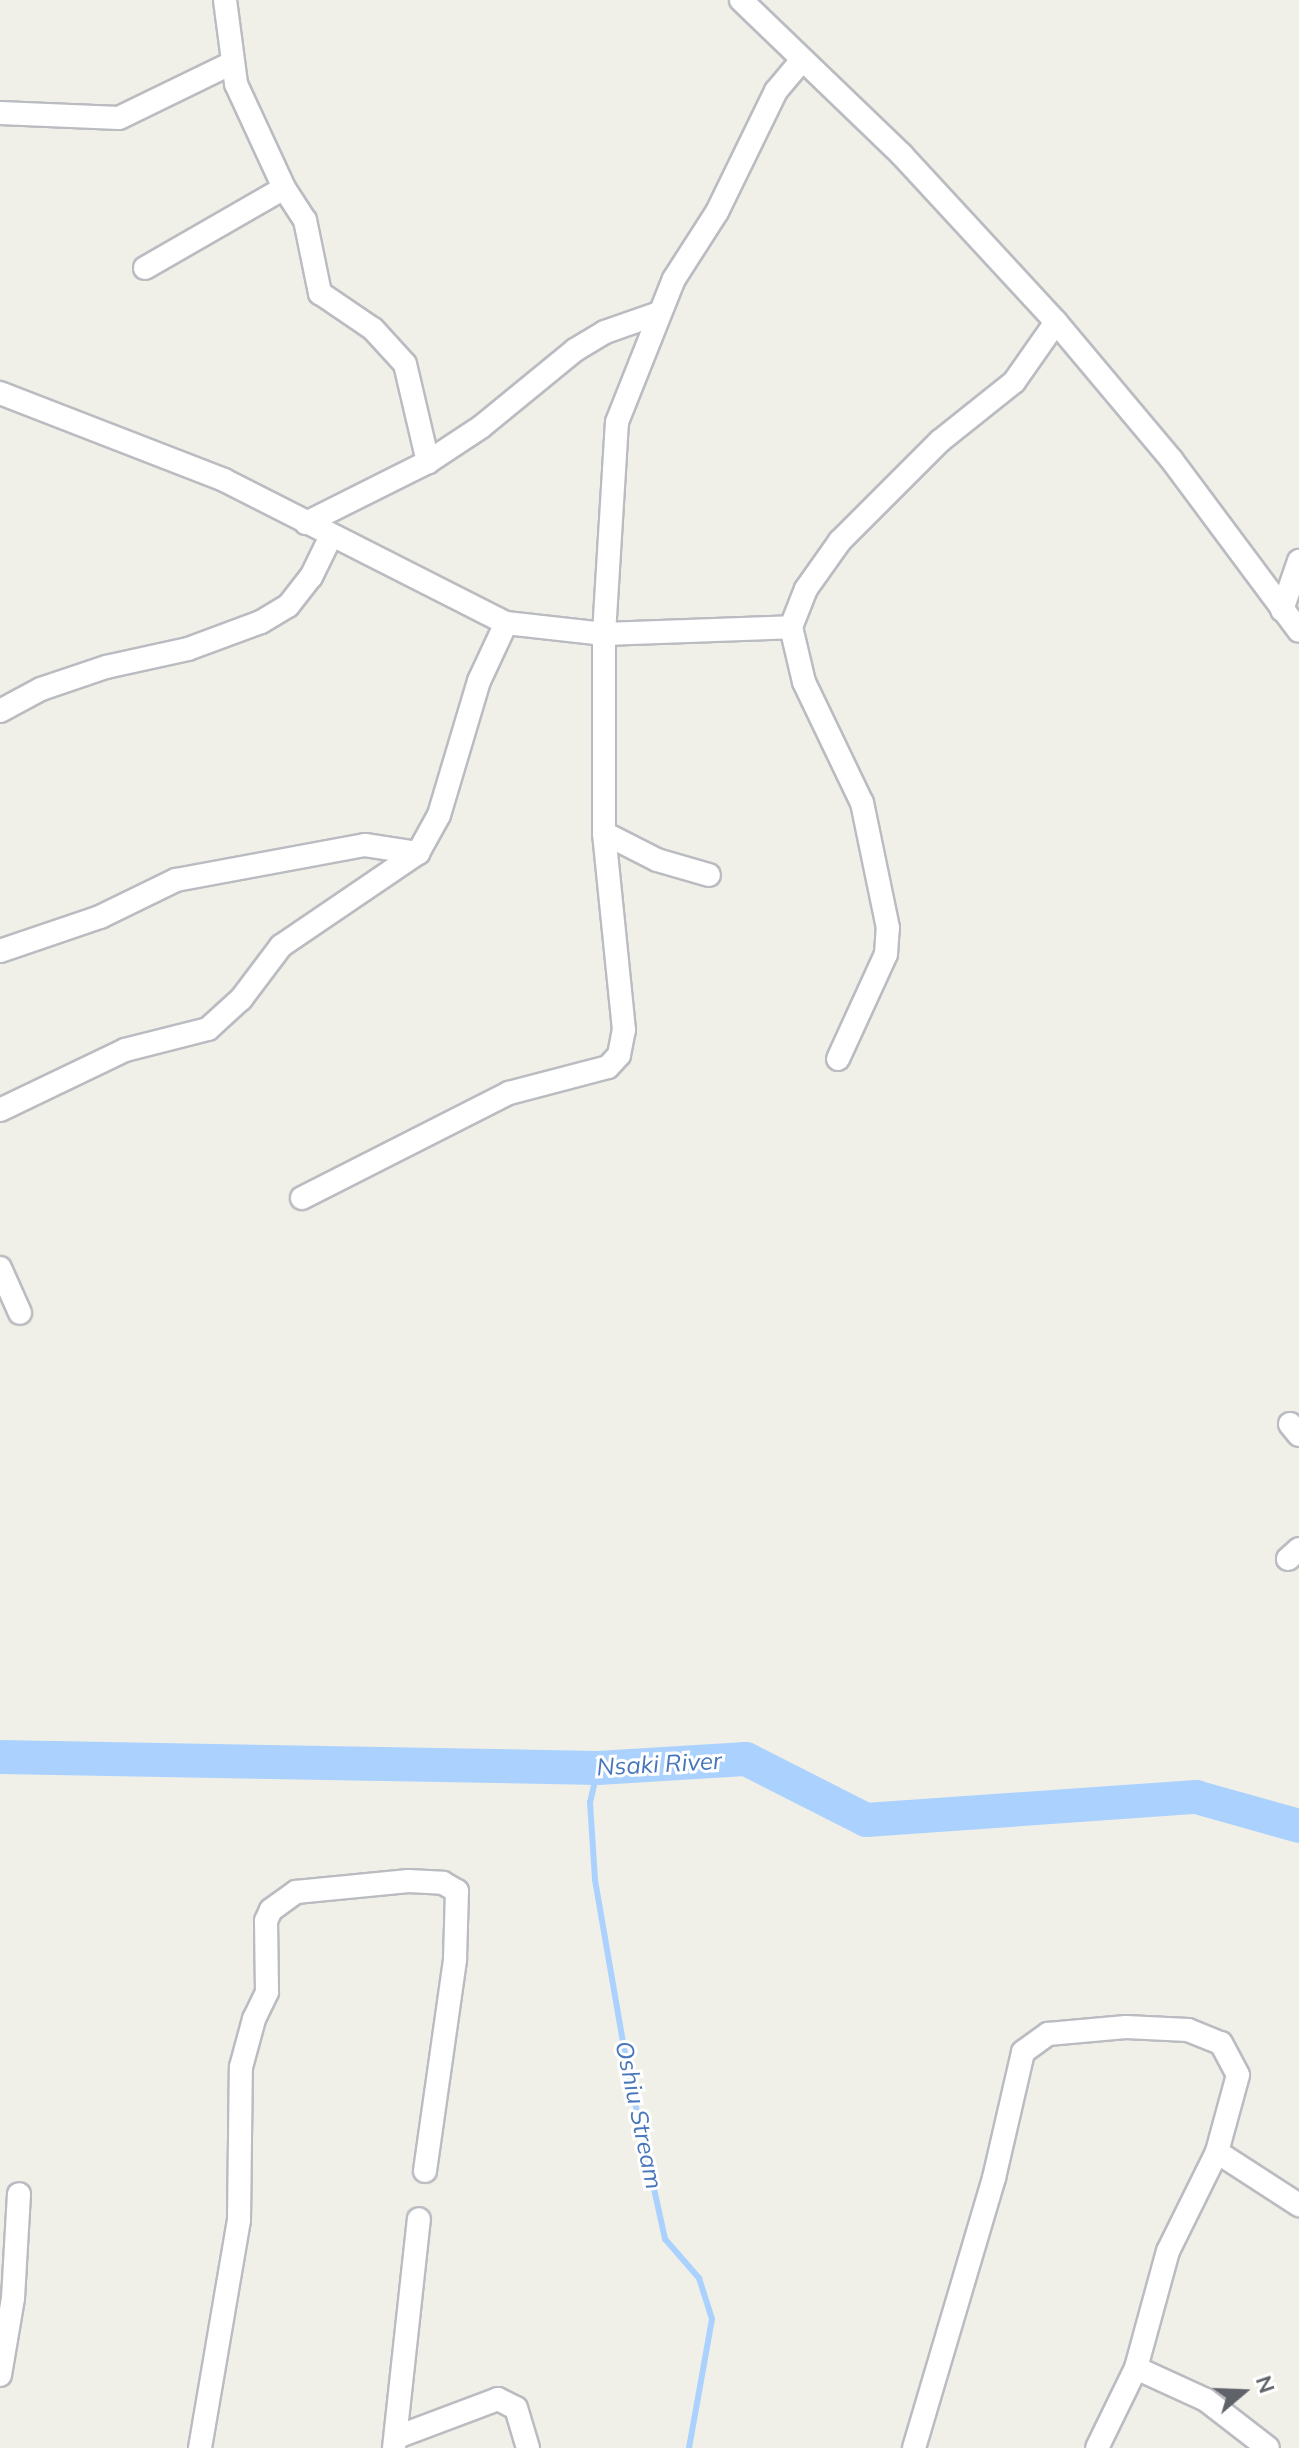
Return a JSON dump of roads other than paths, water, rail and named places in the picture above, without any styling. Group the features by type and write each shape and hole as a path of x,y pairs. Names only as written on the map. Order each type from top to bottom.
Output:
{"street":[{"path":"225,0 232,63 242,103 284,188 305,220 320,293 373,329 405,364 428,462"},
{"path":"741,0 902,155 1056,322 1171,459 1299,631"},
{"path":"302,1198 509,1093 608,1067 619,1055 624,1030 604,833 604,634 617,422 656,314 717,212 776,91 802,60"},
{"path":"0,113 119,118 232,63"},
{"path":"145,268 284,188"},
{"path":"306,523 428,462 481,427 575,350 605,332 656,314"},
{"path":"838,1059 886,954 888,928 862,803 804,682 791,627 806,589 840,541 940,441 1014,382 1056,322"},
{"path":"0,393 224,480 330,538 506,623 604,634 791,627"},
{"path":"0,711 41,689 188,649 261,622 288,606 311,577 330,538"},
{"path":"1282,610 1299,561"},
{"path":"0,1110 125,1050 208,1029 241,999 281,946 418,853 439,815 479,681 506,623"},
{"path":"604,833 657,860 709,875"},
{"path":"0,951 100,917 176,880 365,845 418,853"},
{"path":"0,1268 20,1313"},
{"path":"200,2448 239,2220 241,2067 254,2019 267,1992 266,1921 271,1910 296,1892 408,1881 443,1883 457,1891 455,1960 425,2171"},
{"path":"914,2448 1030,2043 1060,2032 1162,2026 1188,2030 1221,2043 1231,2054 1238,2075 1217,2152 1168,2251 1136,2368 1097,2448"},
{"path":"1217,2152 1299,2205"},
{"path":"0,2375 13,2298 19,2194"},
{"path":"419,2219 396,2443 498,2399 516,2408 528,2448"},
{"path":"1136,2368 1206,2400 1268,2448"}],"waterway":[{"name":"Nsaki River","path":"0,1757 598,1768 746,1759 866,1820 1196,1797 1299,1826"},
{"name":"Oshiu Stream","path":"598,1768 590,1802 595,1880 627,2066 665,2239 699,2278 712,2319 689,2448"}]}
